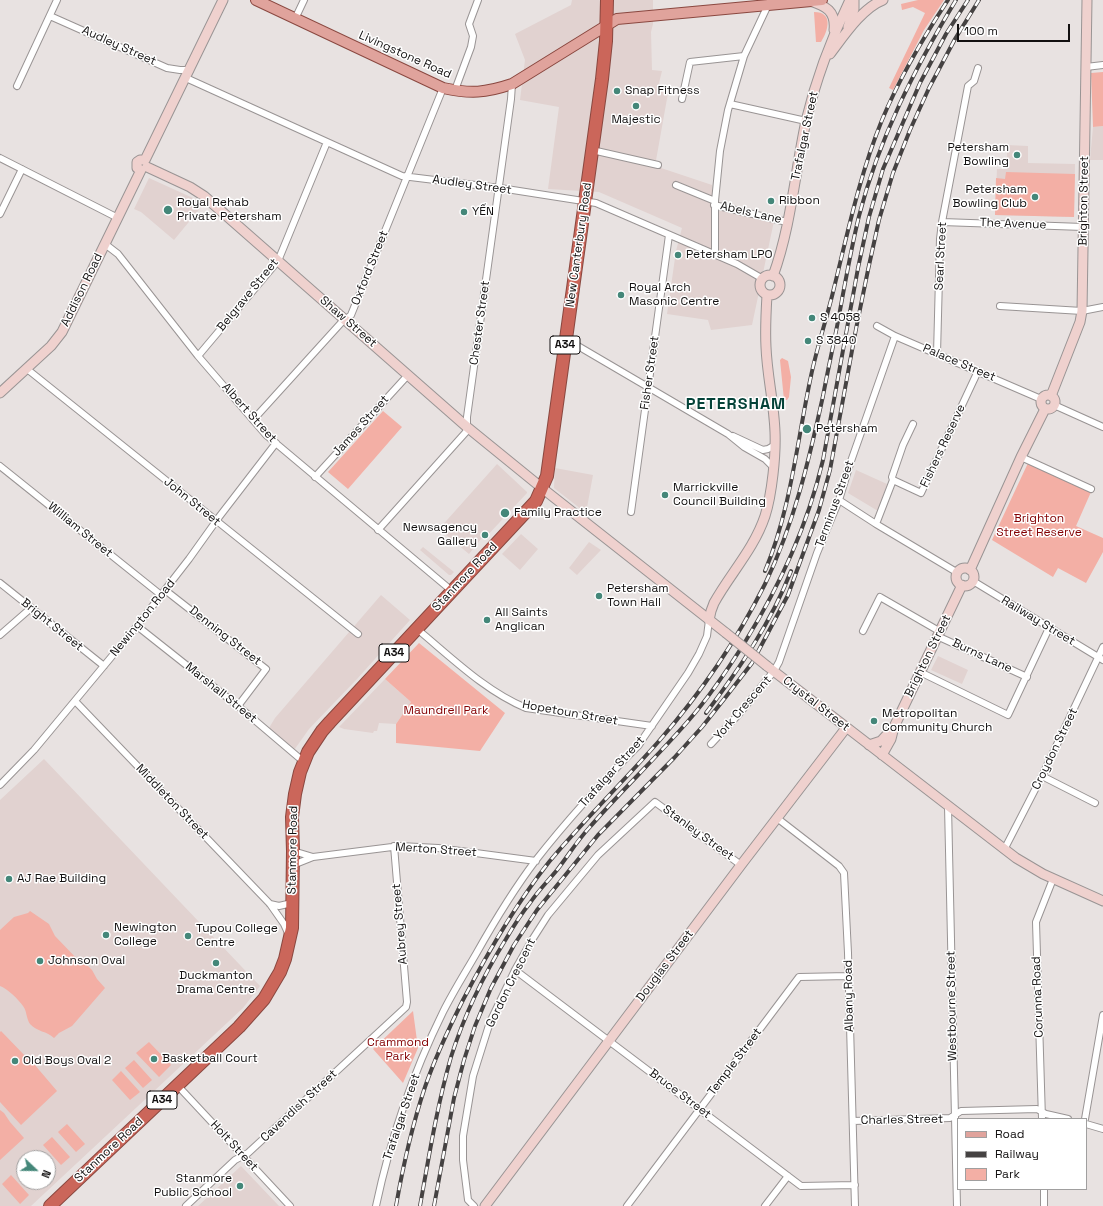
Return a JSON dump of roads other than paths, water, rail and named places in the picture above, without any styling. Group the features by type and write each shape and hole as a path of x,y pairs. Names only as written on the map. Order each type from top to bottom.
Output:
{"highway":[{"name":"New Canterbury Road","path":"542,488 547,476 586,201 606,41 607,0"},
{"name":"Stanmore Road","path":"50,1206 178,1086 248,1018 264,1000 280,972 290,937 293,865 293,804 297,783 304,762 314,742 322,731 536,501 542,488"}],"main road":[{"name":"Livingstone Road","path":"256,0 443,88 474,92 492,90 512,84 617,19 822,0"}],"street":[{"path":"17,86 57,0"},
{"name":"Addison Road","path":"1,389 51,346 62,332 144,166 223,0"},
{"path":"295,19 304,0"},
{"path":"455,90 471,47 473,36 469,24 478,0"},
{"name":"Trafalgar Street","path":"774,276 787,222 806,121 817,80 833,36 850,0"},
{"path":"847,30 854,9 854,0"},
{"path":"824,62 847,30 871,6 882,0"},
{"name":"Brighton Street","path":"1051,396 1080,322 1082,311 1087,0"},
{"path":"809,1 822,6 832,13 834,23 833,36"},
{"path":"716,254 714,203 720,151 730,104 744,56 768,5"},
{"name":"Audley Street","path":"50,16 167,68 180,70 392,172 407,176 500,188 598,204 716,254 763,279"},
{"path":"682,99 690,62 744,56"},
{"path":"1086,67 1103,65"},
{"name":"Searl Street","path":"937,354 940,239 942,222 968,86 974,81 978,68"},
{"name":"Chester Street","path":"467,427 467,417 512,100 512,84"},
{"name":"Oxford Street","path":"253,420 341,323 351,315 443,88"},
{"path":"730,104 806,121"},
{"name":"Belgrave Street","path":"198,356 278,261 327,142"},
{"path":"592,150 658,165"},
{"path":"0,158 118,218"},
{"name":"Shaw Street","path":"144,166 198,191 467,427 542,488"},
{"path":"0,214 22,169"},
{"name":"Abels Lane","path":"676,185 714,203 787,222"},
{"name":"The Avenue","path":"942,222 1083,227"},
{"name":"Fisher Street","path":"630,512 670,235"},
{"name":"Albert Street","path":"106,244 118,254 198,356 266,435 452,591"},
{"path":"768,276 774,276 778,280 779,289 775,293 767,295 761,289 760,284 763,279 768,276"},
{"name":"Trafalgar Street","path":"376,1206 398,1122 434,1029 446,1005 488,932 536,861 582,805 639,745 688,673 702,650 707,636 710,611 742,560 762,523 766,509 773,467 775,445 774,418 766,348 765,322 767,295"},
{"path":"1000,306 1082,311 1103,307"},
{"name":"Palace Street","path":"877,326 895,336 1041,399"},
{"name":"Terminus Street","path":"771,669 784,650 791,624 817,553 839,500 850,464 895,336"},
{"path":"566,339 728,434 763,450 775,445"},
{"name":"John Street","path":"26,369 358,634"},
{"name":"Fishers Reserve","path":"893,480 921,493 978,371"},
{"name":"James Street","path":"315,477 408,375"},
{"path":"1045,409 1041,404 1041,399 1046,395 1051,396 1054,399 1054,405"},
{"path":"1045,409 1049,409 1054,405"},
{"path":"1054,405 1103,427"},
{"path":"970,570 1021,457 1045,409"},
{"path":"876,524 893,480 892,477 903,445 913,424"},
{"path":"378,530 466,432 467,427"},
{"path":"728,434 744,447 765,459 773,467"},
{"name":"Newington Road","path":"0,785 34,750 137,626 276,443"},
{"path":"1021,457 1091,489"},
{"name":"William Street","path":"0,466 161,595"},
{"name":"Crystal Street","path":"542,488 726,634 1004,850 1028,867 1103,900"},
{"path":"839,500 958,573"},
{"path":"965,568 970,570 974,576 973,581 967,586 962,585 957,580 958,573 965,568"},
{"name":"Railway Street","path":"973,581 1101,659"},
{"name":"Bright Street","path":"0,583 104,666"},
{"name":"Brighton Street","path":"882,754 892,739 894,727 962,585"},
{"name":"Denning Street","path":"165,590 266,669 238,706"},
{"name":"Burns Lane","path":"863,631 880,597 938,634 1027,677"},
{"path":"0,635 31,608"},
{"name":"Marshall Street","path":"137,626 238,706 304,762"},
{"path":"920,672 1008,715 1049,628"},
{"name":"Hopetoun Street","path":"417,629 483,684 516,704 526,708 652,726"},
{"name":"Croydon Street","path":"1004,850 1101,659 1103,647"},
{"name":"York Crescent","path":"711,744 739,714 771,669"},
{"name":"Middleton Street","path":"75,701 270,904 284,924 290,937"},
{"name":"Brighton Street","path":"869,745 884,738 894,727"},
{"name":"Douglas Street","path":"485,1206 608,1041 846,728"},
{"path":"1042,776 1095,803"},
{"name":"Stanley Street","path":"655,802 741,865"},
{"name":"Gordon Crescent","path":"474,1206 468,1200 463,1136 473,1076 490,1022 515,970 548,915 598,855 655,802"},
{"name":"Westbourne Street","path":"948,806 957,1206"},
{"name":"Albany Road","path":"777,818 839,866 844,873 849,976 855,1206"},
{"name":"Merton Street","path":"293,865 313,857 394,846 438,848 536,861"},
{"name":"Aubrey Street","path":"394,846 407,1002"},
{"name":"Merton Street","path":"293,851 313,857"},
{"name":"Corunna Road","path":"1042,1118 1036,922 1053,879"},
{"path":"270,904 283,906 292,903"},
{"name":"Bruce Street","path":"515,970 801,1186 855,1185"},
{"name":"Temple Street","path":"627,1206 799,977 849,976"},
{"name":"Cavendish Street","path":"186,1206 235,1160 248,1153 403,1010 407,1002"},
{"path":"1085,1118 1103,1014"},
{"name":"Holt Street","path":"178,1086 290,1206"},
{"name":"Charles Street","path":"853,1121 950,1118 960,1111 1037,1109 1046,1114 1064,1118"},
{"path":"1087,1124 1103,1129"},
{"path":"765,1206 788,1176"},
{"path":"1044,1190 1044,1206"}],"railway":[{"path":"765,571 781,524 813,365 867,161 874,140 896,88 921,43 948,0"},
{"path":"396,1206 412,1131 429,1076 442,1043 472,982 492,947 513,912 549,862 659,741 689,705 730,646 765,584 784,538 800,492 823,396 853,241 867,187 900,104 926,51 956,0"},
{"path":"420,1206 437,1112 451,1057 468,1011 498,953 514,925 536,894 557,870 585,833 697,711 739,652 770,598 792,554 817,485 823,460 858,268 869,217 883,169 920,83 946,34 968,0"},
{"path":"434,1206 454,1098 464,1060 475,1026 491,988 514,945 537,910 598,835 674,758 702,727 725,698 752,663 788,595 819,510 830,470 868,270 879,220 893,173 929,88 955,39 979,0"},
{"path":"706,713 730,680 764,627 791,571"}],"place":[{"name":"Snap Fitness","path":"617,91"},
{"name":"Majestic","path":"636,106"},
{"name":"Petersham Bowling","path":"1017,155"},
{"name":"Petersham Bowling Club","path":"1035,197"},
{"name":"Ribbon","path":"771,201"},
{"name":"Royal Rehab Private Petersham","path":"168,210"},
{"name":"YẾN","path":"464,212"},
{"name":"Petersham LPO","path":"678,255"},
{"name":"Royal Arch Masonic Centre","path":"621,295"},
{"name":"S 4058","path":"812,318"},
{"name":"S 3840","path":"808,341"},
{"name":"Petersham","path":"807,429"},
{"name":"Marrickville Council Building","path":"665,495"},
{"name":"Family Practice","path":"505,513"},
{"name":"Newsagency Gallery","path":"485,535"},
{"name":"Petersham Town Hall","path":"599,596"},
{"name":"All Saints Anglican","path":"487,620"},
{"name":"Metropolitan Community Church","path":"874,721"},
{"name":"AJ Rae Building","path":"9,879"},
{"name":"Newington College","path":"106,935"},
{"name":"Tupou College Centre","path":"188,936"},
{"name":"Johnson Oval","path":"40,961"},
{"name":"Duckmanton Drama Centre","path":"216,963"},
{"name":"Basketball Court","path":"154,1059"},
{"name":"Old Boys Oval 2","path":"15,1061"},
{"name":"Stanmore Public School","path":"240,1186"}],"district":[{"name":"PETERSHAM","path":"736,405"}],"park label":[{"name":"Brighton Street Reserve","path":"1039,526"},
{"name":"Maundrell Park","path":"446,711"},
{"name":"Crammond Park","path":"398,1050"}]}
